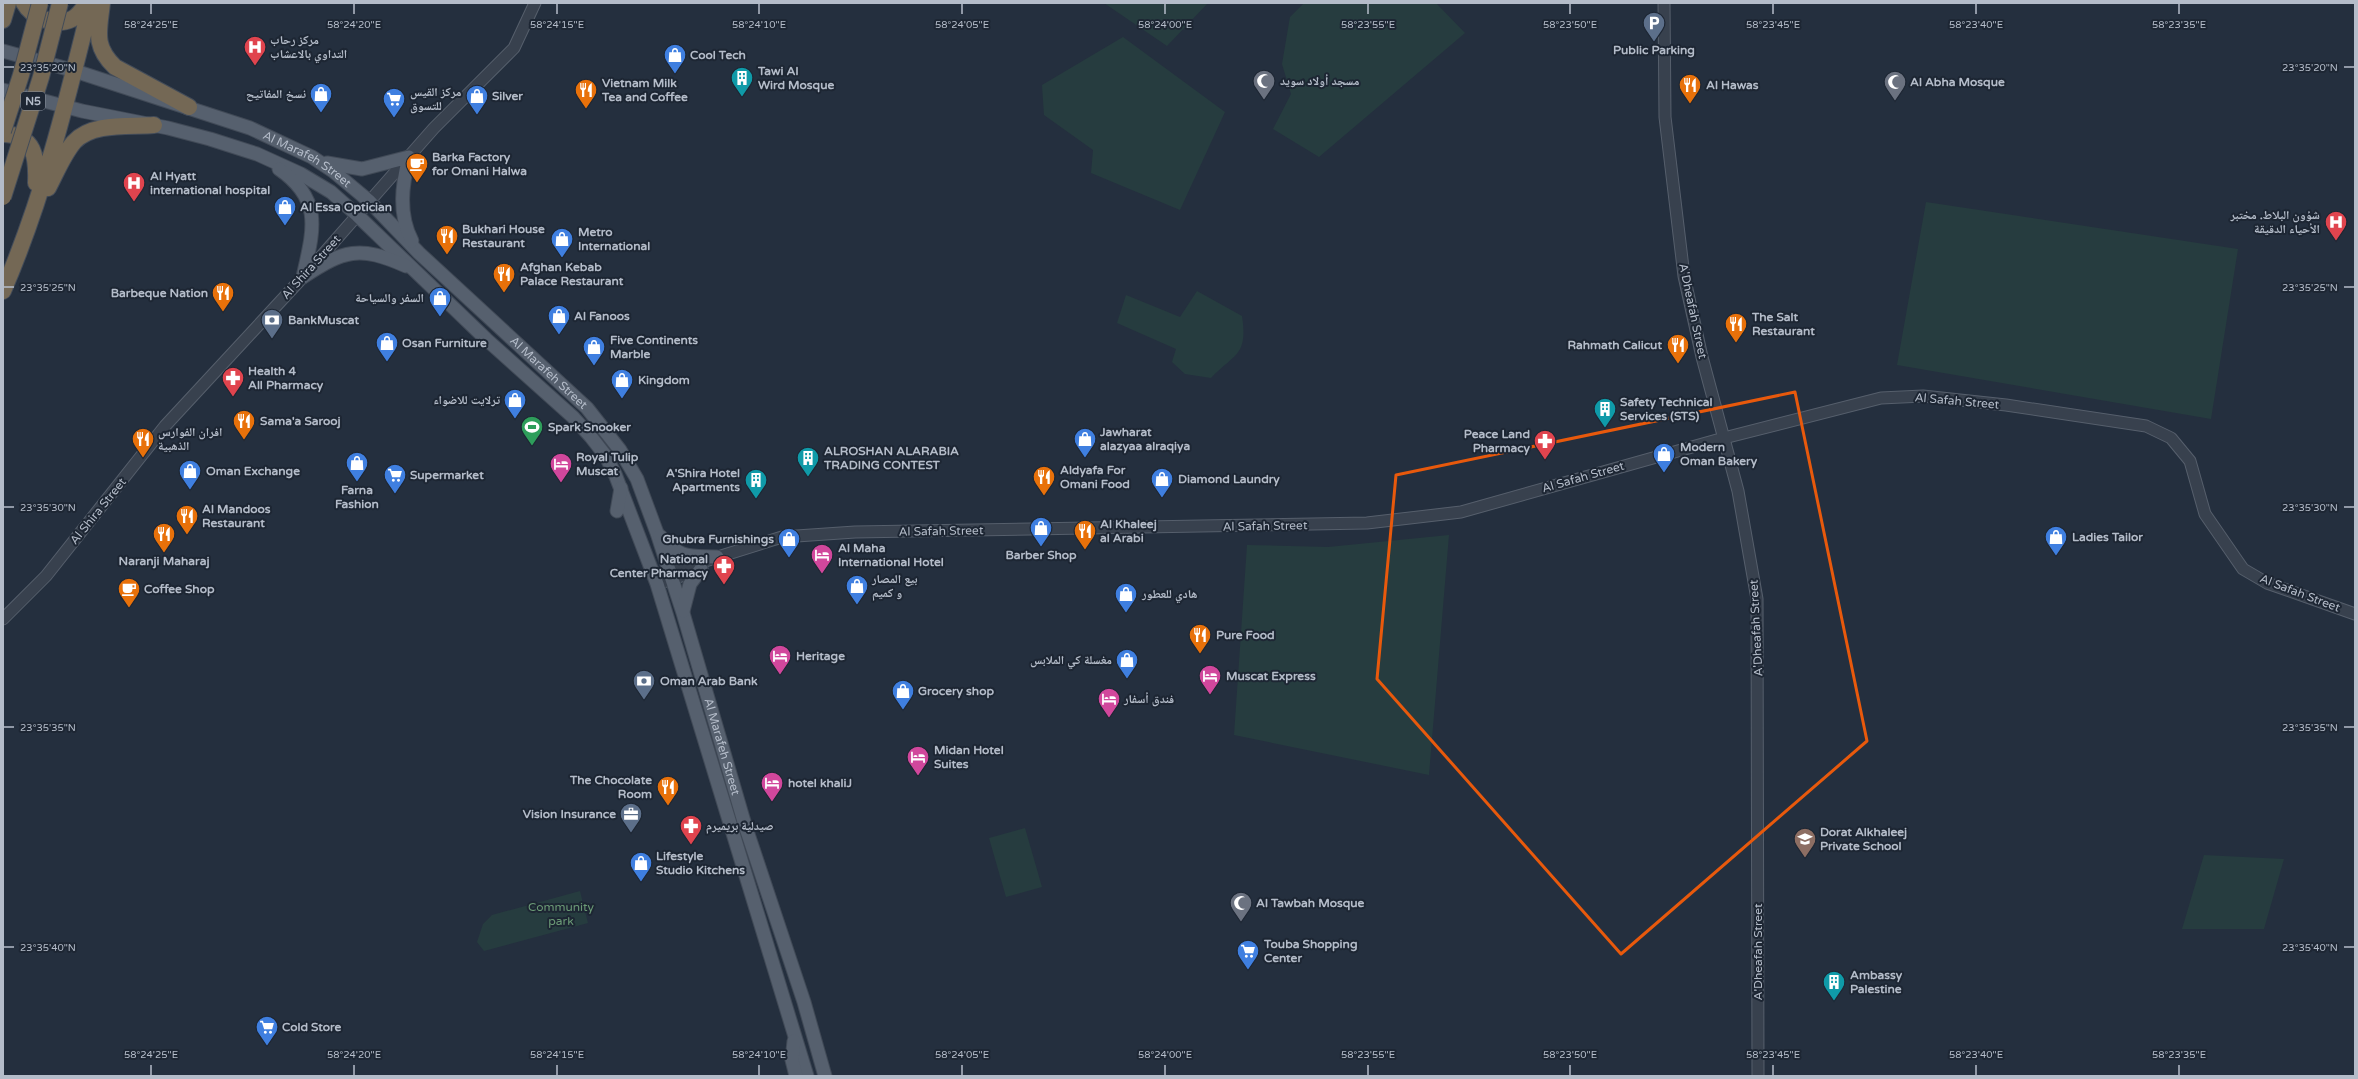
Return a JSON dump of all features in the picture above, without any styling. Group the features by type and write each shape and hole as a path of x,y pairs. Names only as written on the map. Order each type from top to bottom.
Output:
{"highway":[{"path":"3,20 8,3"},
{"path":"24,3 40,18 61,22 71,20 77,16 87,3"},
{"name":"N5","path":"3,131 21,75 40,3"},
{"name":"N5","path":"3,197 41,78 60,3"},
{"path":"3,291 35,210 74,71 91,3"},
{"path":"102,3 98,34 100,46 106,59 115,67 189,107"},
{"path":"35,210 68,152 83,135 96,129 154,125"},
{"path":"3,134 15,136 30,144 34,152 37,161 35,210"}],"main road":[{"name":"Al Marafeh Street","path":"3,52 74,71 189,107 250,128 312,157 333,171 370,201 418,253 587,408 605,428 637,479 657,533 683,613 745,825 804,1002 825,1076"},
{"name":"Al Marafeh Street","path":"3,90 64,107 154,125 210,139 257,154 301,174 331,192 358,215 486,339 573,417 605,455 621,488 655,581 807,1076"},
{"path":"257,154 301,187 311,208 313,227 303,277"},
{"path":"312,157 343,167 362,169 409,157 402,198 405,226 418,253"},
{"path":"303,277 339,256 354,253 378,255 415,270"},
{"path":"617,511 621,488"},
{"path":"657,533 678,553 690,556 717,557"},
{"path":"683,613 690,584 701,569"},
{"path":"795,1035 792,1060 796,1076"}],"street":[{"name":"Al Shira Street","path":"3,619 46,576 165,426 303,277 409,157 483,78 514,48 534,3"},
{"name":"A'Dheafah Street","path":"1664,3 1665,117 1684,276 1702,357 1738,491 1757,598 1758,1076"},
{"name":"Al Safah Street","path":"655,581 717,557 782,537 855,532 1367,523 1453,513 1724,438 1882,398 1923,396 2006,405 2146,426 2171,438 2190,461 2205,514 2243,569 2267,583 2355,614"},
{"name":"Al Safah Street","path":"671,575 701,569 717,557"}],"highlighted area":[{"path":"1795,392 1867,741 1621,954 1377,679 1396,475"}],"green space":[{"path":"1104,3 1207,3 1207,4 1167,46"},
{"path":"1304,3 1436,3 1465,33 1319,157 1273,129 1291,94 1282,64 1290,17"},
{"path":"1123,37 1225,112 1180,210 1091,173 1093,150 1044,115 1042,85"},
{"path":"1926,202 2238,249 2211,419 1897,365"},
{"path":"1197,291 1242,316 1243,339 1238,353 1211,378 1185,374 1172,362 1176,349 1117,323 1126,295 1180,317"},
{"path":"1449,535 1429,775 1234,735 1247,545 1328,547"},
{"path":"1025,828 1042,887 1006,897 989,838"},
{"path":"2204,855 2284,859 2264,929 2182,929"},
{"name":"Community park","path":"580,891 588,923 484,951 477,942 483,924 492,915"}],"place":[{"name":"Public Parking","path":"1654,42"},
{"name":"مركز رحاب التداوي بالاعشاب","path":"255,66"},
{"name":"Cool Tech","path":"675,74"},
{"name":"Tawi Al Wird Mosque","path":"742,98"},
{"name":"مسجد أولاد سويد","path":"1264,100"},
{"name":"Al Abha Mosque","path":"1895,102"},
{"name":"Al Hawas","path":"1690,104"},
{"name":"Vietnam Milk Tea and Coffee","path":"586,110"},
{"name":"نسخ المفاتيح","path":"321,114"},
{"name":"Silver","path":"477,116"},
{"name":"مركز القيس للتسوق","path":"394,118"},
{"name":"Barka Factory for Omani Halwa","path":"417,184"},
{"name":"Al Hyatt international hospital","path":"134,202"},
{"name":"Al Essa Optician","path":"285,226"},
{"name":"شؤون البلاط. مختبر الأحياء الدقيقة","path":"2336,242"},
{"name":"Bukhari House Restaurant","path":"447,256"},
{"name":"Metro International","path":"562,258"},
{"name":"Afghan Kebab Palace Restaurant","path":"504,294"},
{"name":"Barbeque Nation","path":"223,312"},
{"name":"السفر والسياحة","path":"440,318"},
{"name":"Al Fanoos","path":"559,336"},
{"name":"BankMuscat","path":"272,340"},
{"name":"The Salt Restaurant","path":"1736,344"},
{"name":"Osan Furniture","path":"387,362"},
{"name":"Rahmath Calicut","path":"1678,364"},
{"name":"Five Continents Marble","path":"594,366"},
{"name":"Health 4 All Pharmacy","path":"233,398"},
{"name":"Kingdom","path":"622,400"},
{"name":"ترلايت للاضواء","path":"515,420"},
{"name":"Safety Technical Services (STS)","path":"1605,428"},
{"name":"Sama'a Sarooj","path":"244,440"},
{"name":"Spark Snooker","path":"532,446"},
{"name":"افران الفوارس الذهبية","path":"143,458"},
{"name":"Jawharat alazyaa alraqiya","path":"1085,458"},
{"name":"Peace Land Pharmacy","path":"1545,460"},
{"name":"Modern Oman Bakery","path":"1664,474"},
{"name":"ALROSHAN ALARABIA TRADING CONTEST","path":"808,478"},
{"name":"Farna Fashion","path":"357,482"},
{"name":"Royal Tulip Muscat","path":"561,484"},
{"name":"Oman Exchange","path":"190,490"},
{"name":"Supermarket","path":"395,494"},
{"name":"Aldyafa For Omani Food","path":"1044,496"},
{"name":"Diamond Laundry","path":"1162,498"},
{"name":"A'Shira Hotel Apartments","path":"756,500"},
{"name":"Al Mandoos Restaurant","path":"187,536"},
{"name":"Barber Shop","path":"1041,548"},
{"name":"Al Khaleej al Arabi","path":"1085,550"},
{"name":"Naranji Maharaj","path":"164,554"},
{"name":"Ladies Tailor","path":"2056,556"},
{"name":"Ghubra Furnishings","path":"789,558"},
{"name":"Al Maha International Hotel","path":"822,574"},
{"name":"National Center Pharmacy","path":"724,586"},
{"name":"بيع المصار و كميم","path":"857,606"},
{"name":"Coffee Shop","path":"129,608"},
{"name":"هادي للعطور","path":"1126,614"},
{"name":"Pure Food","path":"1200,654"},
{"name":"Heritage","path":"780,676"},
{"name":"مغسلة كي الملابس","path":"1127,680"},
{"name":"Muscat Express","path":"1210,696"},
{"name":"Oman Arab Bank","path":"644,700"},
{"name":"Grocery shop","path":"903,710"},
{"name":"فندق أسفار","path":"1109,718"},
{"name":"Midan Hotel Suites","path":"918,776"},
{"name":"hotel khaliJ","path":"772,802"},
{"name":"The Chocolate Room","path":"668,806"},
{"name":"Vision Insurance","path":"631,834"},
{"name":"صيدلية بريميرم","path":"691,846"},
{"name":"Dorat Alkhaleej Private School","path":"1805,858"},
{"name":"Lifestyle Studio Kitchens","path":"641,882"},
{"name":"Al Tawbah Mosque","path":"1241,922"},
{"name":"Touba Shopping Center","path":"1248,970"},
{"name":"Ambassy Palestine","path":"1834,1002"},
{"name":"Cold Store","path":"267,1046"}]}
